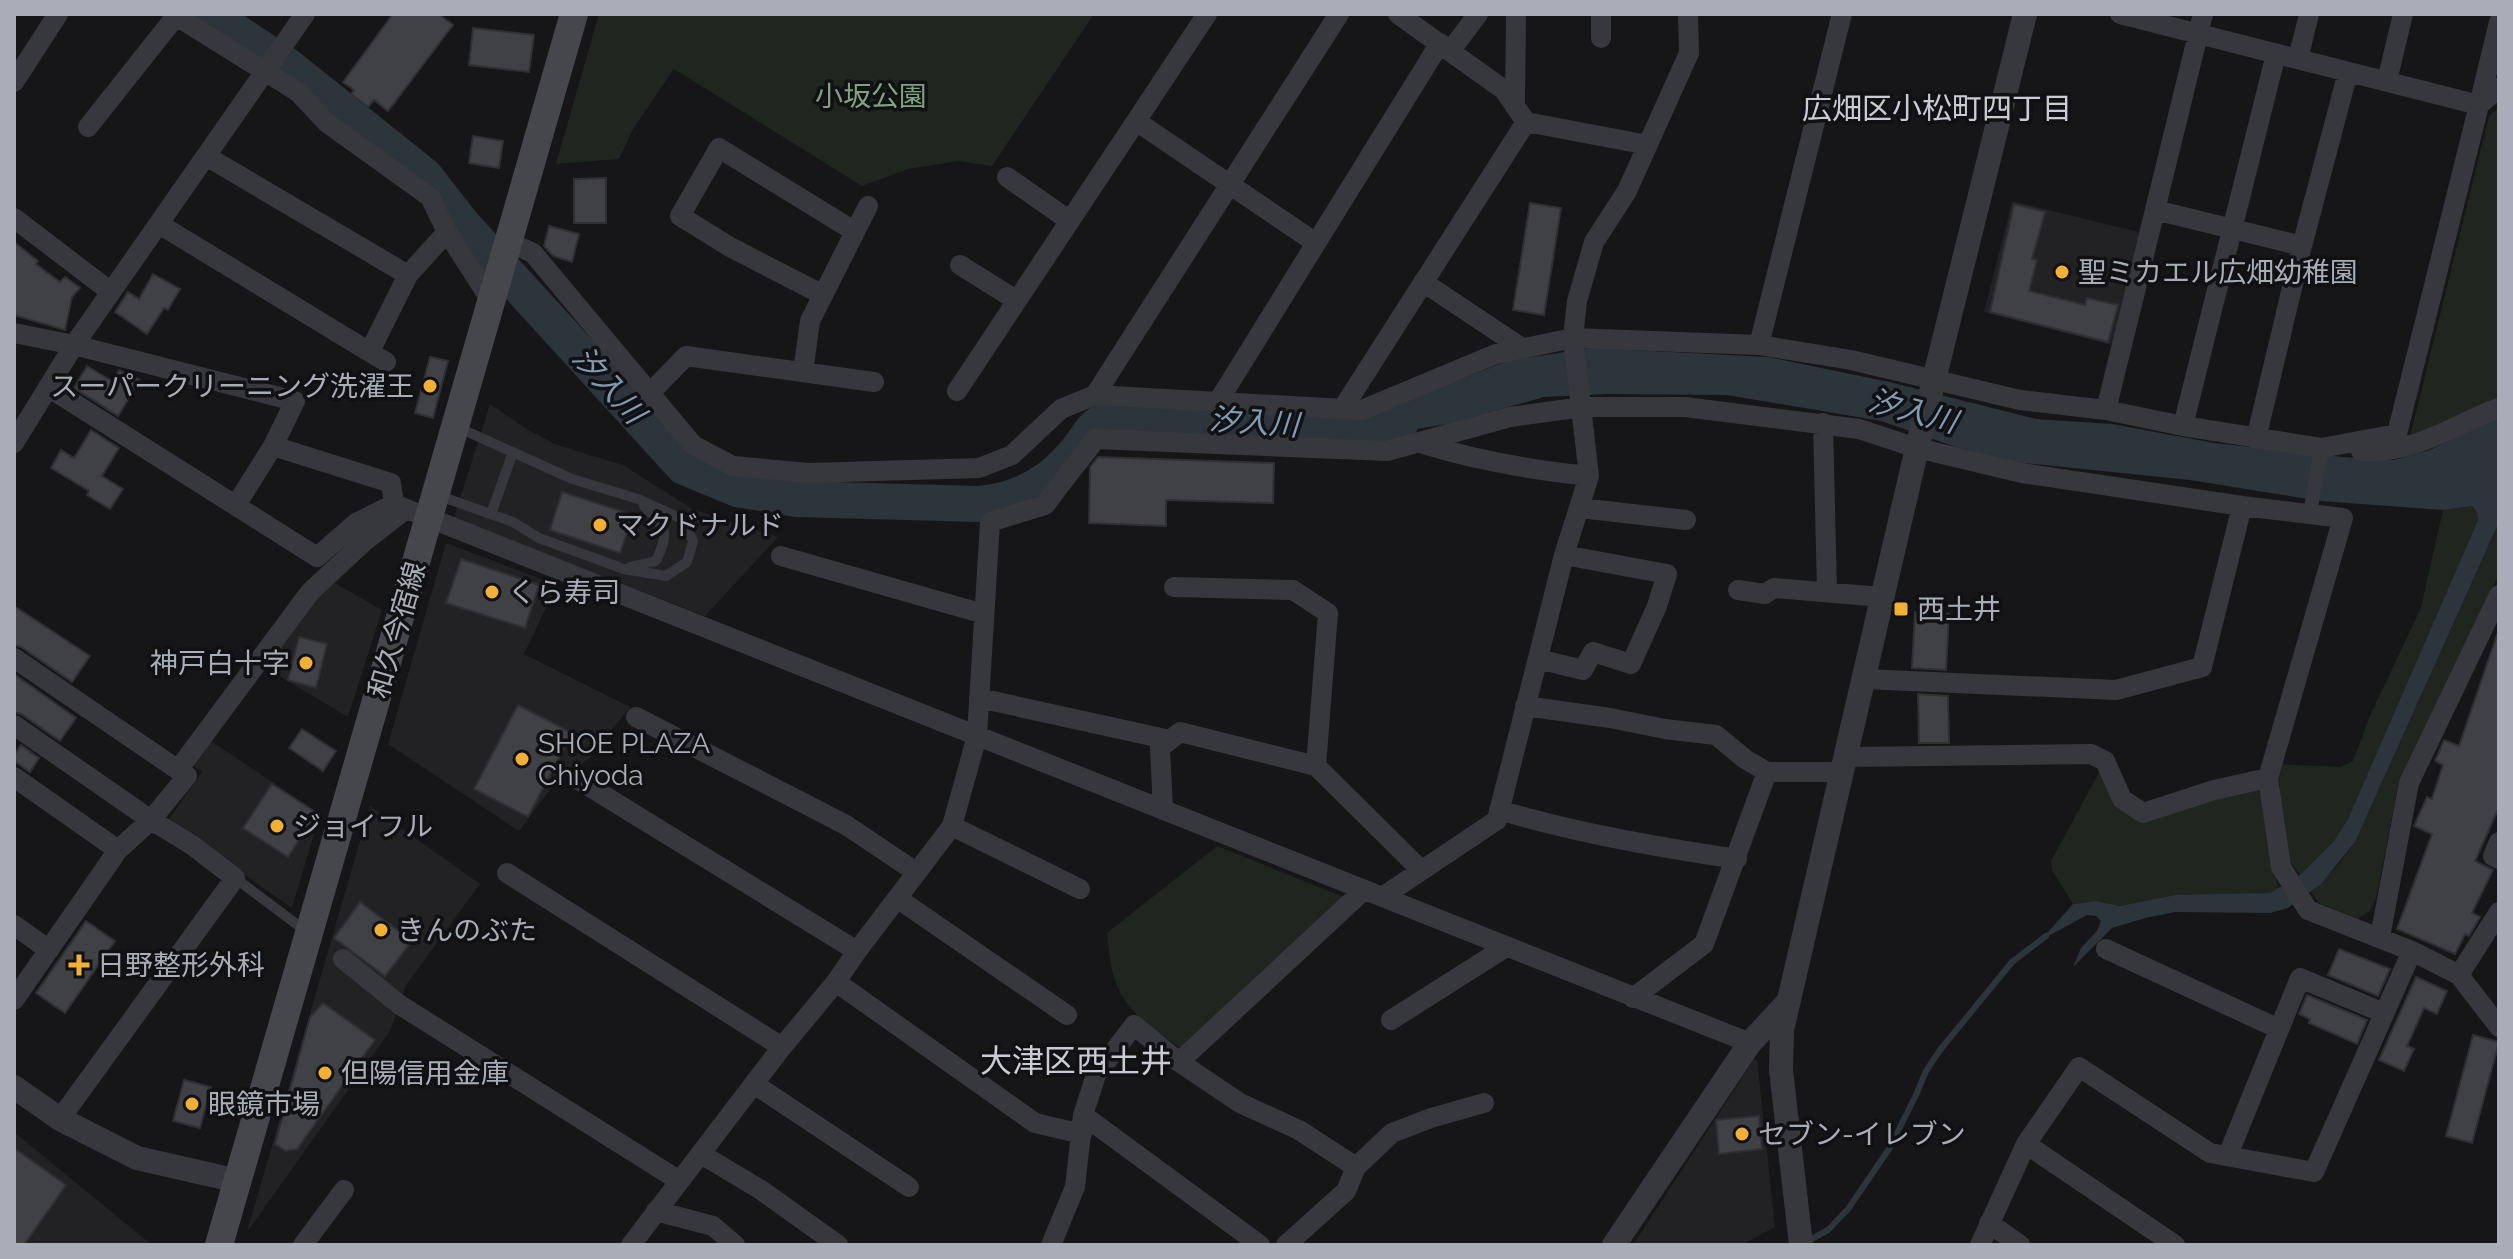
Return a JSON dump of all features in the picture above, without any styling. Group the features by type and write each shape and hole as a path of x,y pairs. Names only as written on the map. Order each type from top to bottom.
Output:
{"main road":[{"name":"和久今宿線","path":"219,1245 308,933 417,506 455,426 574,14"}],"street":[{"path":"14,82 58,14"},
{"path":"14,443 27,427 74,345 305,14"},
{"path":"957,391 1207,14"},
{"path":"1095,395 1339,14"},
{"path":"1398,14 1504,90 1526,122 1648,145"},
{"path":"1219,400 1316,243 1445,47 1478,14"},
{"path":"1515,103 1516,14"},
{"path":"1601,14 1601,38"},
{"path":"1179,1062 1373,894 1421,870 1497,820 1564,555 1589,476 1573,338 1577,301 1594,242 1627,191 1689,53 1688,14"},
{"path":"1759,345 1842,14"},
{"path":"1801,1245 1781,1070 1781,1040 1788,1001 1917,448 2025,14"},
{"path":"2120,14 2201,24 2276,54 2479,105"},
{"path":"2298,59 2309,14"},
{"path":"2387,81 2403,14"},
{"path":"88,127 175,15 298,92 327,123 430,197 447,232 492,292"},
{"path":"2321,448 2397,434 2499,22"},
{"path":"2106,410 2201,24"},
{"path":"2183,426 2276,54"},
{"path":"2256,439 2348,72"},
{"path":"2479,105 2499,88"},
{"path":"1136,121 1316,243"},
{"path":"1343,408 1526,122"},
{"path":"823,295 730,247 680,216 719,148 854,231"},
{"path":"206,156 408,275"},
{"path":"1007,177 1070,221"},
{"path":"803,372 810,321 868,206"},
{"path":"2155,210 2302,246"},
{"path":"14,218 111,292"},
{"path":"159,224 378,356 408,275 447,232"},
{"path":"508,242 533,253 693,445 733,466 809,473 979,468 1012,455 1061,409 1095,395 1362,410 1496,354 1573,338 1759,345 1851,360 2020,400 2106,410 2256,439 2366,452 2407,448 2434,439 2470,418 2499,408"},
{"path":"960,265 1016,300"},
{"path":"1423,282 1522,348"},
{"path":"14,333 74,345 295,401 273,446 236,505"},
{"path":"649,394 686,356 874,382"},
{"path":"48,387 317,557 356,523 417,506"},
{"path":"631,1245 678,1180 836,982 952,826 977,736 990,522 1045,505 1095,439 1387,451 1510,417 1582,407 1685,407 1859,429 1917,448 2022,473 2343,518 2268,778 2281,867 2308,910 2380,937 2459,975 2499,1027"},
{"path":"1823,423 1827,592"},
{"path":"1420,443 1537,471 1589,476"},
{"path":"273,446 391,483 417,506 977,736 1750,1043"},
{"path":"2310,514 2321,448"},
{"path":"178,770 310,592 366,540 417,506"},
{"path":"1864,679 2116,690 2202,667 2242,506"},
{"path":"1580,508 1686,520"},
{"path":"1538,659 1583,670 1593,652 1631,664 1657,606 1667,574 1564,555"},
{"path":"781,556 984,614"},
{"path":"1174,587 1293,590 1328,613 1316,766"},
{"path":"1738,590 1765,594 1774,588 1882,597"},
{"path":"2380,937 2409,783 2499,595"},
{"path":"14,658 187,776 151,820 118,850 14,1000"},
{"path":"979,698 1170,740"},
{"path":"1525,706 1716,735 1767,772 1844,765 2098,758 2122,799 2143,813 2214,790 2268,778"},
{"path":"636,717 846,825 916,872"},
{"path":"14,725 192,845 235,878 60,1119"},
{"path":"1163,810 1160,748 1180,732 1316,766 1421,870"},
{"path":"1633,998 1704,944 1767,772"},
{"path":"14,777 118,850"},
{"path":"577,779 857,951"},
{"path":"1499,810 1547,824 1651,846 1737,859"},
{"path":"952,826 1080,889"},
{"path":"2499,842 2493,856 2499,859"},
{"path":"507,873 782,1047"},
{"path":"897,898 1067,1015"},
{"path":"14,925 49,950"},
{"path":"2459,975 2496,925"},
{"path":"1391,1020 1506,947"},
{"path":"2106,949 2130,971 2279,1029"},
{"path":"1980,1245 2026,1144 2079,1067 2210,1153 2314,1172 2412,951"},
{"path":"343,959 400,1005 678,1180"},
{"path":"2228,1155 2300,978 2384,1013"},
{"path":"836,982 1035,1123 1083,1124 1260,1245"},
{"path":"1614,1245 1750,1043 1788,1001"},
{"path":"1051,1245 1075,1187 1083,1124 1096,1075 1134,1025 1179,1062 1240,1103 1299,1130 1356,1167"},
{"path":"754,1084 909,1187"},
{"path":"14,1087 60,1119 137,1158 238,1181"},
{"path":"1286,1245 1346,1191 1356,1167 1392,1133 1484,1103"},
{"path":"2026,1144 2175,1245"},
{"path":"701,1154 761,1190 838,1245"},
{"path":"303,1245 344,1190"},
{"path":"656,1211 713,1226 735,1245"},
{"path":"1989,1223 2020,1245"}],"lane":[{"path":"417,506 491,514 513,522 539,538 624,569 666,576 687,562 693,541 682,519 638,499 572,479 455,426"},
{"path":"491,514 513,452"},
{"path":"624,569 656,561 666,540 661,523 638,499"},
{"path":"235,878 308,933"}],"shaded area":[{"name":"聖ミカエル広畑幼稚園","path":"2012,201 2139,232 2112,345 1984,312"},
{"path":"490,404 557,445 623,465 692,509 778,537 705,616 454,518"},
{"path":"446,543 557,585 524,654 630,707 589,759 557,780 519,831 388,744"},
{"path":"331,581 382,610 348,717 263,666"},
{"path":"208,739 320,814 292,908 168,821 202,772 192,765"},
{"path":"370,806 480,884 406,985 390,1031 247,1232"},
{"path":"1757,1059 1775,1227 1741,1245 1633,1245 1753,1061"},
{"path":"14,1132 152,1245 14,1245"}],"green space":[{"name":"小坂公園","path":"599,14 1094,14 992,166 959,161 908,169 862,186 674,69 633,129 619,159 556,164"},
{"path":"2499,107 2499,399 2408,445 2489,116"},
{"path":"2472,506 2478,520 2348,819 2334,841 2300,875 2285,855 2278,764 2340,767 2353,761 2372,711 2421,608 2443,510"},
{"path":"2499,522 2499,574 2399,782 2376,898 2370,911 2358,919 2319,903 2311,892 2340,863 2355,842"},
{"path":"2101,769 2139,819 2256,789 2263,796 2278,889 2270,893 2237,895 2175,895 2120,906 2096,901 2073,904 2052,870 2051,861"},
{"path":"1217,846 1344,897 1185,1047 1179,1047 1147,1023 1125,1001 1113,973 1107,933"}],"water":[{"path":"1591,348 1768,357 1889,382 2036,419 2112,424 2214,443 2343,457 2394,460 2430,450 2499,416 2499,522 2355,842 2321,884 2288,908 2270,913 2175,912 2112,928 2073,967 2081,948 2097,931 2101,921 2096,916 2087,915 2041,940 2073,904 2096,901 2120,906 2175,895 2270,893 2300,875 2334,841 2348,819 2478,520 2477,512 2472,506 2443,510 2321,501 2190,480 2015,462 1956,447 1881,421 1727,395 1544,397 1448,424 1378,435 1289,412 1371,415 1507,361"}],"building":[{"path":"393,14 439,14 453,25 388,111 374,100 368,107 351,94 354,90 343,82"},
{"path":"473,28 534,35 529,72 469,65"},
{"path":"473,136 503,141 499,168 469,163"},
{"path":"606,178 606,223 574,223 574,179"},
{"path":"1530,203 1561,208 1544,315 1513,310"},
{"path":"2014,204 2045,212 2032,259 2037,260 2029,291 2085,305 2087,298 2118,305 2108,342 1990,312"},
{"path":"549,226 579,234 572,262 553,256 544,246"},
{"path":"14,242 60,282 65,277 80,288 72,297 65,330 14,315"},
{"path":"153,274 180,289 168,310 164,308 147,334 115,312 128,292 139,299"},
{"path":"430,357 448,361 433,418 415,413"},
{"path":"87,366 112,381 119,370 140,380 118,416 74,388"},
{"path":"91,430 119,448 102,476 123,489 110,509 87,495 89,491 51,468 61,450 74,458"},
{"path":"1098,457 1274,463 1273,503 1166,500 1166,526 1089,523 1090,467"},
{"path":"562,492 633,515 620,553 550,530"},
{"path":"461,559 539,585 525,628 446,603"},
{"path":"14,606 90,656 72,682 14,645"},
{"path":"1915,612 1949,614 1946,670 1912,668"},
{"path":"2497,635 2499,807 2475,861 2493,870 2472,913 2480,917 2469,936 2465,934 2455,954 2397,929 2432,834 2414,826 2427,797 2432,799 2443,765 2435,761 2444,740 2459,746"},
{"path":"299,637 327,644 316,688 288,680"},
{"path":"14,674 76,718 60,741 14,712"},
{"path":"1918,694 1948,696 1949,743 1919,743"},
{"path":"518,705 572,733 528,817 474,789"},
{"path":"302,729 336,751 323,771 289,748"},
{"path":"21,745 39,758 30,772 14,761 14,755"},
{"path":"272,784 317,813 288,857 243,828"},
{"path":"360,902 412,941 385,976 334,938"},
{"path":"86,921 115,941 65,1013 36,993"},
{"path":"2339,949 2390,969 2378,996 2328,975"},
{"path":"2416,977 2447,991 2437,1014 2424,1008 2407,1046 2414,1049 2404,1071 2379,1060"},
{"path":"2307,995 2367,1020 2357,1044 2309,1023 2310,1019 2299,1014"},
{"path":"323,1003 375,1040 297,1149 286,1151 275,1144 310,1017"},
{"path":"2473,1035 2499,1042 2472,1143 2446,1136"},
{"path":"184,1080 211,1087 200,1128 173,1121"},
{"path":"1759,1116 1762,1149 1719,1154 1716,1120"},
{"path":"14,1148 66,1185 24,1245 14,1245"}],"waterway":[{"name":"汐入川","path":"209,14 289,67 425,176 464,226 684,467 737,489 797,499 979,504 1018,495 1041,484 1062,468 1093,429 1105,420 1127,413 1350,429 1401,422"},
{"path":"1808,1241 1828,1230 1848,1209 1889,1149 1926,1071 1940,1050 2012,962 2046,936"}],"place":[{"name":"聖ミカエル広畑幼稚園","path":"2062,272"},
{"name":"スーパークリーニング洗濯王","path":"430,386"},
{"name":"マクドナルド","path":"600,525"},
{"name":"くら寿司","path":"492,592"},
{"name":"西土井","path":"1901,609"},
{"name":"神戸白十字","path":"306,663"},
{"name":"SHOE PLAZA Chiyoda","path":"522,759"},
{"name":"ジョイフル","path":"277,826"},
{"name":"きんのぶた","path":"381,930"},
{"name":"日野整形外科","path":"79,965"},
{"name":"但陽信用金庫","path":"325,1073"},
{"name":"眼鏡市場","path":"192,1104"},
{"name":"セブン-イレブン","path":"1742,1134"}],"district":[{"name":"広畑区小松町四丁目","path":"1937,108"},
{"name":"大津区西土井","path":"1076,1060"}]}
